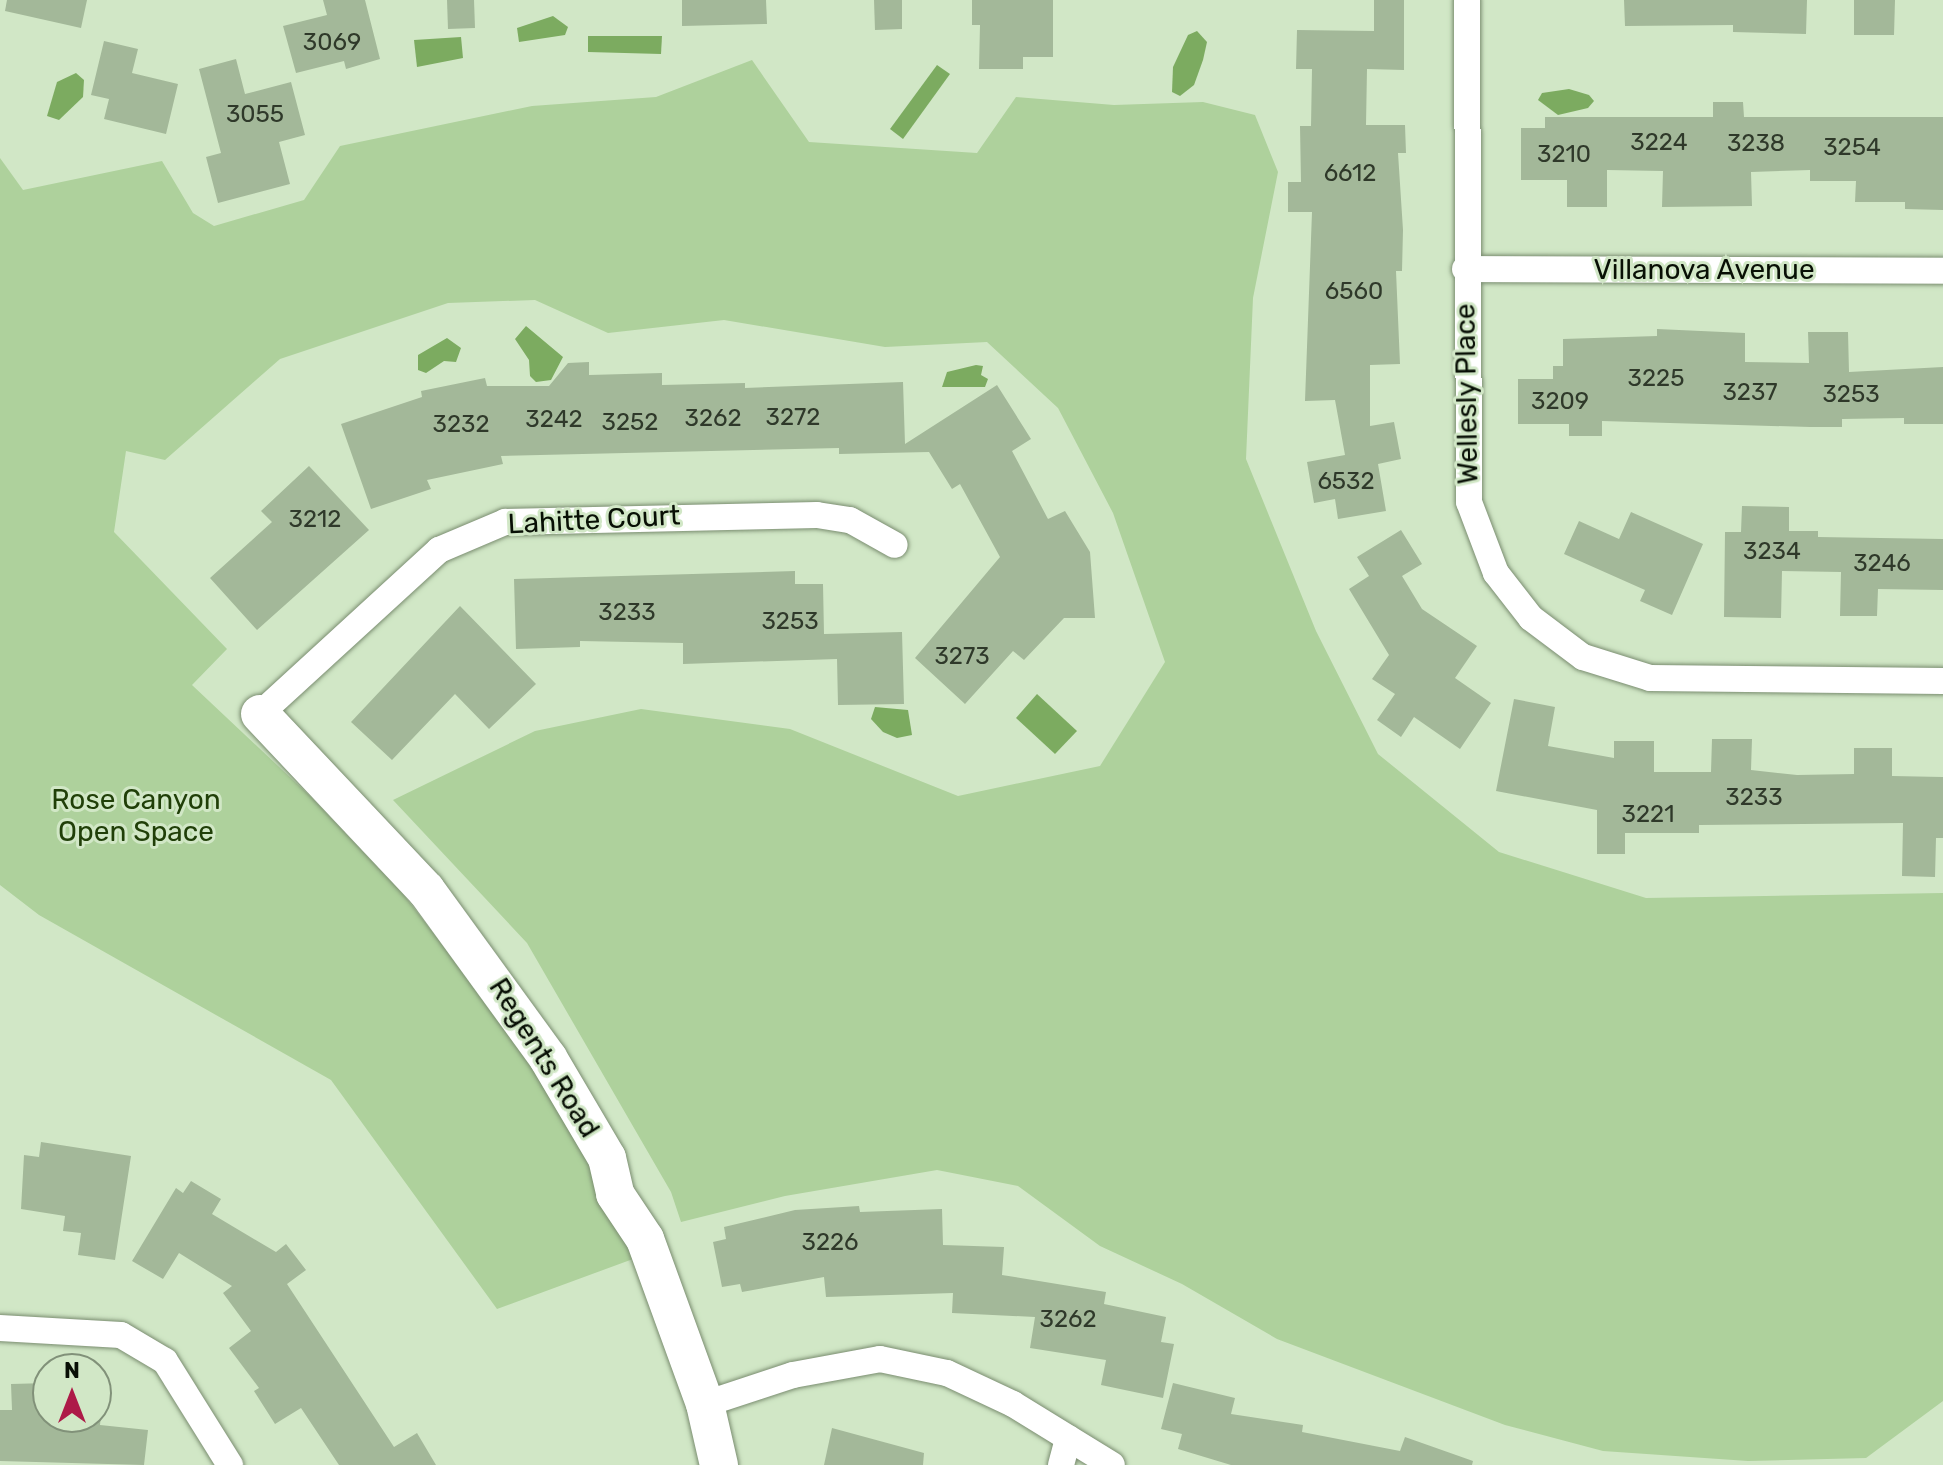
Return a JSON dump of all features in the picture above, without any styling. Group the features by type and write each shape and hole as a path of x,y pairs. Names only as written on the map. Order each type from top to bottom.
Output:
{"street":[{"name":"Wellesly Place","path":"1467,0 1465,269 1469,502 1496,573 1531,618 1583,657 1650,678 1943,681"},
{"name":"Villanova Avenue","path":"1465,269 1943,271"},
{"name":"Lahitte Court","path":"260,714 439,550 505,522 817,515 850,520 895,545"},
{"name":"Regents Road","path":"260,714 426,890 491,973 548,1058 607,1158 615,1194 645,1239 705,1404 719,1465"},
{"path":"0,1328 121,1335 165,1361 230,1465"},
{"path":"705,1404 793,1375 880,1359 947,1373 1013,1404 1112,1465"},
{"path":"1061,1465 1068,1438"}],"green space":[{"name":"Rose Canyon Open Space","path":"752,60 809,142 977,153 1016,97 1114,105 1203,102 1255,115 1278,172 1253,298 1246,459 1316,631 1378,754 1499,852 1646,898 1943,893 1943,1401 1866,1458 1748,1461 1603,1451 1505,1425 1277,1339 1182,1284 1100,1246 1018,1186 937,1170 785,1196 681,1222 671,1192 527,943 393,800 535,731 641,709 790,729 958,796 1100,766 1165,662 1113,513 1058,408 987,342 885,347 724,320 608,333 535,300 448,303 280,359 165,460 126,451 114,532 227,649 192,685 311,797 403,894 504,1024 588,1159 633,1259 497,1309 331,1080 39,915 0,885 0,158 23,190 162,161 193,213 214,226 304,200 340,146 532,106 656,97"}],"shaded area":[{"path":"553,16 568,27 565,35 519,42 517,28"},
{"path":"1197,31 1207,42 1203,60 1194,85 1180,96 1172,92 1173,67 1188,35"},
{"path":"588,36 662,36 661,54 588,52"},
{"path":"461,37 463,58 417,67 414,40"},
{"path":"937,65 950,74 903,139 890,129"},
{"path":"76,73 84,80 83,97 59,120 47,116 57,82"},
{"path":"1569,89 1589,95 1594,101 1588,108 1558,115 1538,100 1542,93"},
{"path":"526,326 563,357 551,380 536,382 530,376 529,360 515,339"},
{"path":"447,338 461,348 456,362 444,361 426,373 418,370 418,355"},
{"path":"983,366 981,375 988,379 985,387 942,387 947,372"},
{"path":"1037,694 1077,731 1055,754 1016,718"},
{"path":"875,707 908,710 912,735 897,738 883,732 871,719"}],"building":[{"path":"7,0 87,0 81,28 5,11"},
{"path":"323,0 365,0 380,59 346,69 344,61 296,73 283,26 327,15"},
{"path":"447,0 474,0 475,28 448,29"},
{"path":"682,0 766,0 767,24 682,26"},
{"path":"874,0 902,0 902,29 875,30"},
{"path":"972,0 1053,0 1053,57 1023,57 1023,69 979,69 980,25 972,25"},
{"path":"1374,0 1404,0 1404,70 1367,69 1366,125 1405,125 1406,153 1398,153 1403,230 1402,271 1396,271 1400,364 1370,365 1370,426 1394,422 1401,459 1378,464 1386,511 1338,519 1335,499 1314,503 1307,462 1345,455 1335,400 1305,401 1312,212 1288,212 1288,182 1301,182 1300,126 1311,126 1312,69 1296,69 1297,30 1374,31"},
{"path":"1624,0 1807,0 1806,34 1733,32 1733,25 1625,26"},
{"path":"1854,0 1895,0 1894,35 1854,35"},
{"path":"104,41 138,49 132,73 178,84 166,134 104,119 109,99 91,95"},
{"path":"236,59 245,94 291,82 305,135 279,142 290,184 218,203 206,157 221,153 199,69"},
{"path":"1713,102 1743,102 1744,117 1943,117 1943,210 1905,209 1905,202 1855,202 1856,181 1810,181 1810,170 1751,172 1752,206 1662,207 1663,171 1607,170 1607,207 1567,207 1567,180 1521,180 1521,128 1545,128 1545,117 1713,117"},
{"path":"1657,329 1745,333 1745,362 1809,363 1808,332 1848,332 1849,372 1943,367 1943,424 1904,424 1904,418 1842,419 1842,427 1602,421 1602,436 1569,436 1569,424 1518,424 1518,379 1553,379 1553,366 1563,366 1563,339 1657,336"},
{"path":"589,362 589,375 662,373 662,385 745,383 745,388 903,382 905,444 997,385 1031,439 1012,451 1048,519 1065,511 1090,552 1095,618 1064,618 1024,660 1013,651 965,704 915,658 1000,557 960,484 952,489 929,452 839,454 839,448 501,456 503,464 427,480 431,489 371,509 341,424 422,397 421,391 485,378 487,386 549,386 568,363"},
{"path":"309,466 369,530 257,630 210,578 272,522 261,511"},
{"path":"1742,506 1789,507 1789,531 1818,531 1818,537 1943,539 1943,590 1878,589 1877,616 1840,616 1841,572 1782,571 1781,618 1724,617 1725,532 1741,532"},
{"path":"1631,512 1703,544 1672,615 1640,601 1645,590 1564,554 1579,521 1619,539"},
{"path":"1401,530 1422,564 1402,576 1422,609 1477,646 1455,678 1491,703 1460,749 1414,717 1401,737 1377,720 1395,694 1372,679 1389,655 1349,589 1369,576 1357,557"},
{"path":"795,571 795,584 823,584 824,634 902,632 904,704 838,705 837,659 683,664 683,643 580,641 580,647 516,649 514,579"},
{"path":"460,606 536,684 489,729 455,694 392,760 351,722"},
{"path":"1514,699 1555,707 1548,746 1614,758 1614,741 1654,741 1654,772 1711,772 1712,739 1752,739 1751,770 1797,775 1854,774 1854,748 1892,748 1892,776 1943,777 1943,838 1936,838 1935,877 1902,876 1903,823 1699,825 1699,833 1625,833 1625,854 1597,854 1597,810 1496,791"},
{"path":"41,1142 131,1156 115,1260 78,1255 81,1233 63,1231 65,1216 21,1209 24,1155 39,1157"},
{"path":"191,1181 221,1199 212,1214 276,1252 286,1244 306,1270 287,1284 394,1447 417,1433 436,1465 339,1465 301,1408 275,1424 254,1391 259,1388 229,1348 251,1331 223,1293 232,1286 179,1253 163,1279 132,1261 176,1188 183,1193"},
{"path":"859,1206 860,1212 942,1209 943,1245 1004,1247 1002,1275 1106,1292 1104,1304 1166,1317 1161,1342 1174,1344 1163,1398 1101,1385 1106,1360 1030,1348 1035,1317 952,1313 953,1293 826,1297 824,1277 742,1292 740,1284 722,1287 713,1242 726,1239 724,1227 795,1210"},
{"path":"32,1383 32,1433 112,1433 112,1426 148,1430 144,1465 0,1461 0,1410 12,1410 11,1384"},
{"path":"1173,1383 1235,1398 1231,1414 1303,1425 1302,1432 1400,1451 1405,1437 1473,1461 1472,1465 1231,1465 1178,1449 1182,1434 1161,1429"},
{"path":"832,1428 924,1453 923,1465 824,1465"}]}
